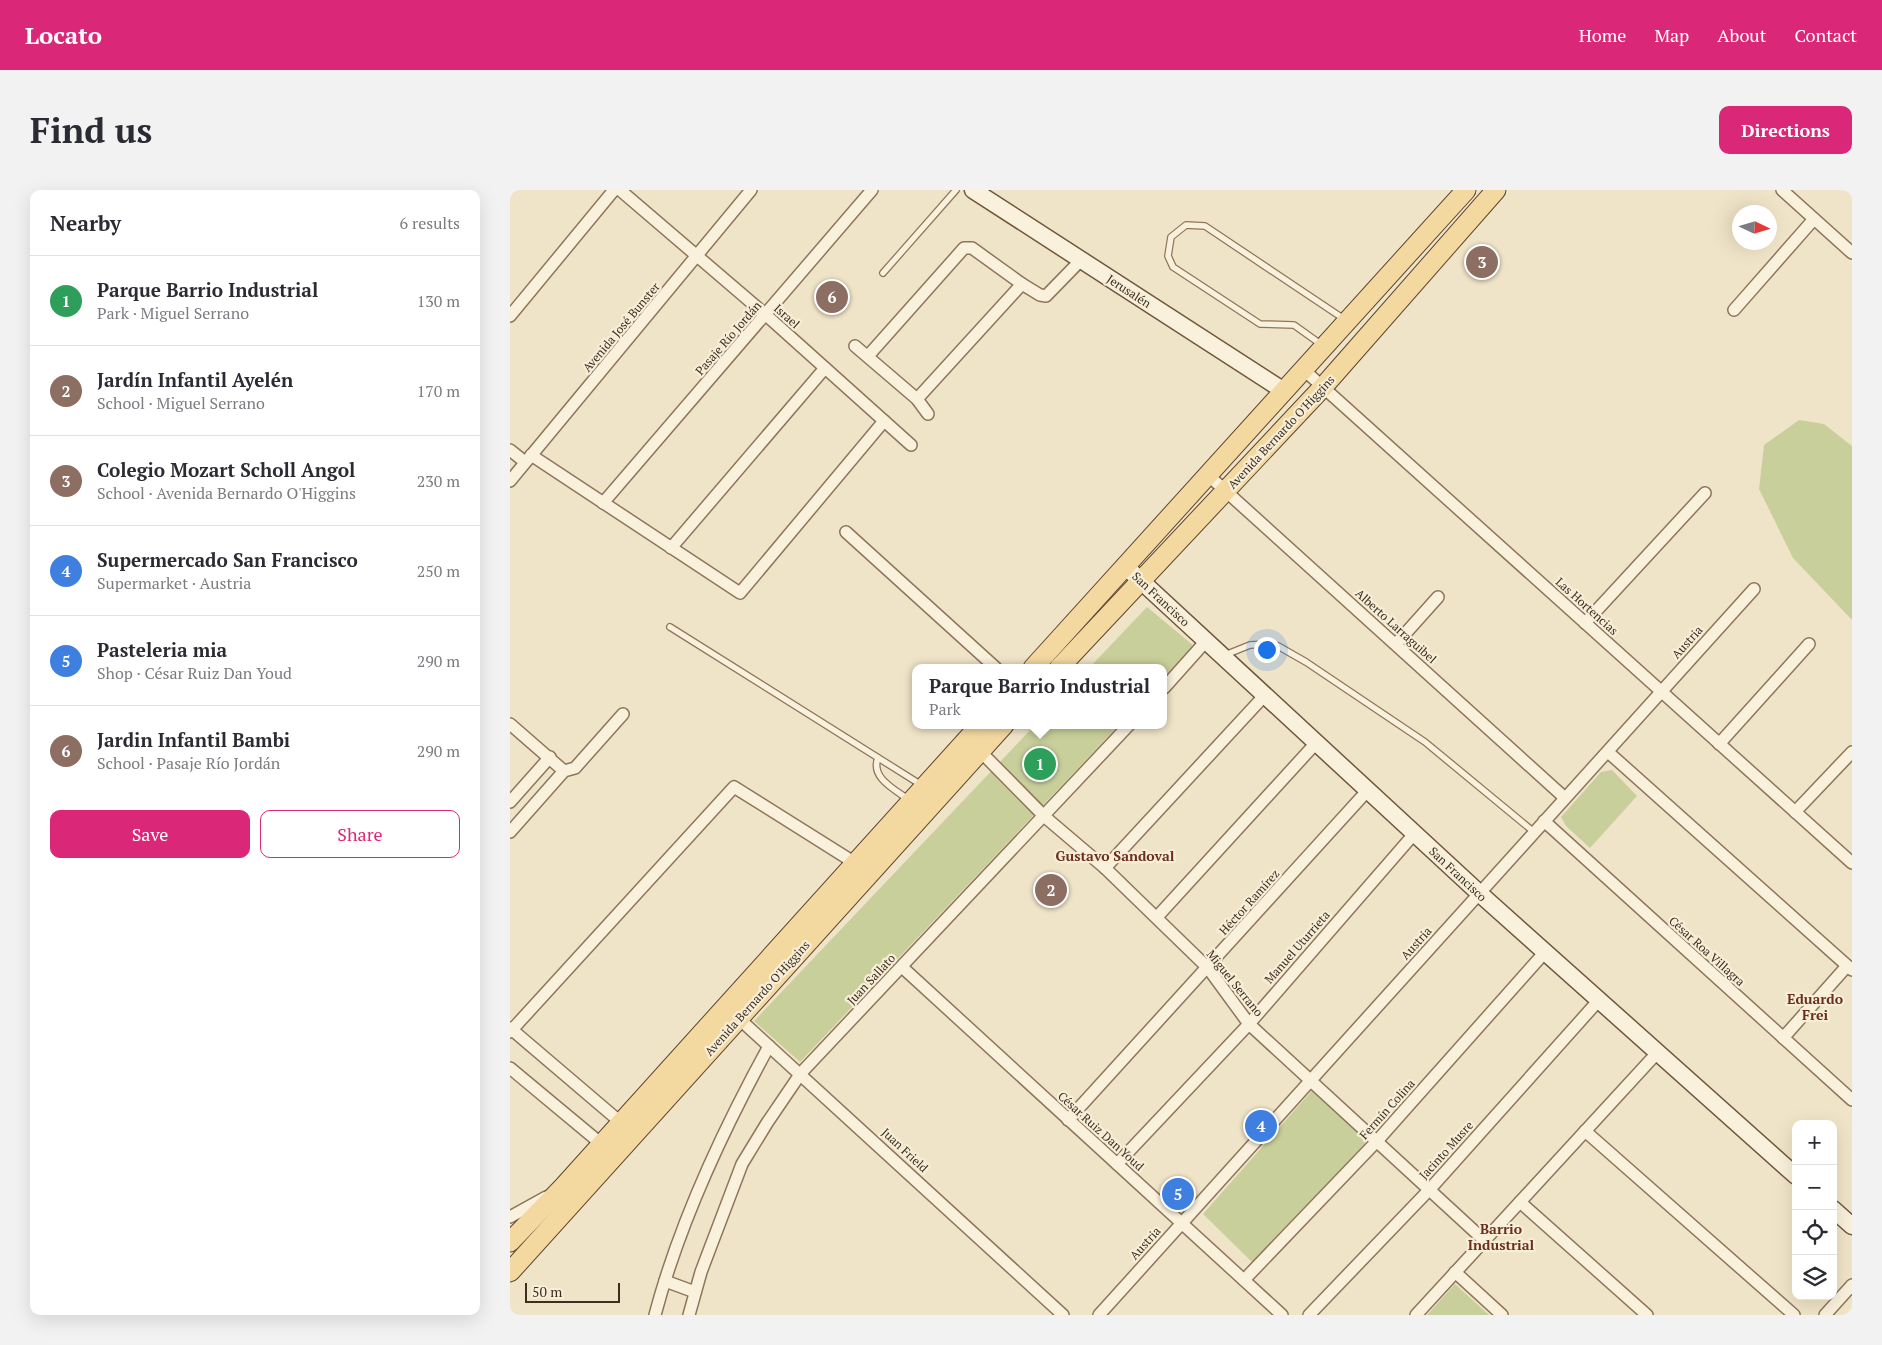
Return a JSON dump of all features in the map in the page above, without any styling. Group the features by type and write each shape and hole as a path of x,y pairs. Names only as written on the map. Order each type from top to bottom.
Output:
{"main road":[{"name":"Avenida Bernardo O'Higgins","path":"1037,664 1466,190"},
{"name":"Avenida Bernardo O'Higgins","path":"1063,664 1323,387 1496,190"},
{"name":"Avenida Bernardo O'Higgins","path":"732,1013 855,863 911,801 976,738 995,729"},
{"name":"Avenida Bernardo O'Higgins","path":"510,1272 608,1150 976,738"},
{"name":"Avenida Bernardo O'Higgins","path":"512,1240 564,1187 608,1150"}],"street":[{"path":"510,316 614,190"},
{"name":"Israel","path":"620,190 766,315 911,445"},
{"name":"Avenida José Bunster","path":"510,481 698,257 751,190"},
{"name":"Pasaje Río Jordán","path":"604,503 872,190"},
{"name":"Jerusalén","path":"973,190 1284,392"},
{"path":"1782,190 1852,253"},
{"path":"1734,310 1814,219"},
{"path":"868,356 964,248 972,248 1022,284 1040,295 1046,296 1080,260"},
{"path":"917,399 1022,284"},
{"path":"855,346 917,399 928,414"},
{"path":"671,548 824,368"},
{"name":"Las Hortencias","path":"1304,370 1852,863"},
{"path":"510,450 604,503 740,593 884,421"},
{"name":"Alberto Larraguibel","path":"1208,475 1565,798"},
{"path":"1585,623 1705,493"},
{"path":"846,532 992,664"},
{"name":"San Francisco","path":"1125,566 1414,834 1792,1172"},
{"name":"Austria","path":"1099,1315 1754,589"},
{"path":"1396,644 1438,597"},
{"path":"1167,685 1206,641"},
{"path":"1719,744 1809,644"},
{"path":"1105,868 1265,695"},
{"path":"510,832 564,771 575,768 623,714"},
{"path":"510,724 564,771"},
{"name":"Juan Sallato","path":"689,1315 695,1292 742,1164 766,1123 801,1073 1125,729"},
{"name":"Miguel Serrano","path":"976,738 1044,817 1105,868 1208,968 1249,1024 1486,1241"},
{"path":"1157,917 1316,743"},
{"path":"1608,752 1850,968 1782,1038"},
{"path":"1795,812 1852,752"},
{"path":"510,802 550,758"},
{"path":"627,1129 511,1030 734,787 855,863"},
{"name":"Héctor Ramírez","path":"1068,1120 1368,790"},
{"name":"César Roa Villagra","path":"1544,821 1852,1100"},
{"name":"Manuel Uturrieta","path":"1117,1164 1249,1024 1414,834"},
{"name":"Fermín Colina","path":"1244,1280 1377,1141 1545,952"},
{"name":"César Ruiz Dan Youd","path":"902,967 1282,1315"},
{"name":"Jacinto Musre","path":"1309,1315 1430,1189 1599,1000"},
{"name":"Juan Frield","path":"732,1013 801,1073 1063,1315"},
{"path":"655,1315 665,1281 703,1181 769,1046"},
{"path":"1416,1315 1658,1053"},
{"path":"510,1068 608,1150"},
{"path":"1585,1131 1794,1315"},
{"path":"510,1217 564,1187"},
{"path":"1520,1202 1647,1315"},
{"path":"1834,1210 1852,1226"},
{"path":"1455,1272 1502,1315"},
{"path":"665,1281 695,1292"},
{"path":"1825,1315 1852,1285"}],"lane":[{"path":"883,273 956,190"},
{"path":"1324,347 1294,325 1260,324 1173,267 1168,256 1171,237 1186,225 1205,226 1347,322"},
{"path":"670,627 924,787"},
{"path":"1223,656 1250,645 1278,646 1320,670 1354,696 1419,737 1534,832"},
{"path":"878,758 876,767 879,777 911,801"}],"green space":[{"path":"1799,420 1824,424 1852,446 1852,620 1793,558 1759,489 1764,445"},
{"path":"1147,607 1194,646 1167,674 1167,664 1093,664"},
{"path":"1031,729 1115,729 800,1062 754,1021"},
{"path":"1612,770 1637,796 1590,848 1566,826 1561,817 1601,772"},
{"path":"1316,1086 1372,1136 1253,1263 1203,1214"},
{"path":"1455,1284 1489,1315 1427,1315"}],"place":[{"name":"Colegio Mozart Scholl Angol","path":"1482,262"},
{"name":"Jardin Infantil Bambi","path":"832,297"},
{"name":"Parque Barrio Industrial","path":"1040,764"},
{"name":"Jardín Infantil Ayelén","path":"1051,890"},
{"name":"Supermercado San Francisco","path":"1261,1126"},
{"name":"Pasteleria mia","path":"1178,1194"}],"district":[{"name":"Gustavo Sandoval","path":"1115,855"},
{"name":"Eduardo Frei","path":"1815,1006"},
{"name":"Barrio Industrial","path":"1501,1236"}]}
